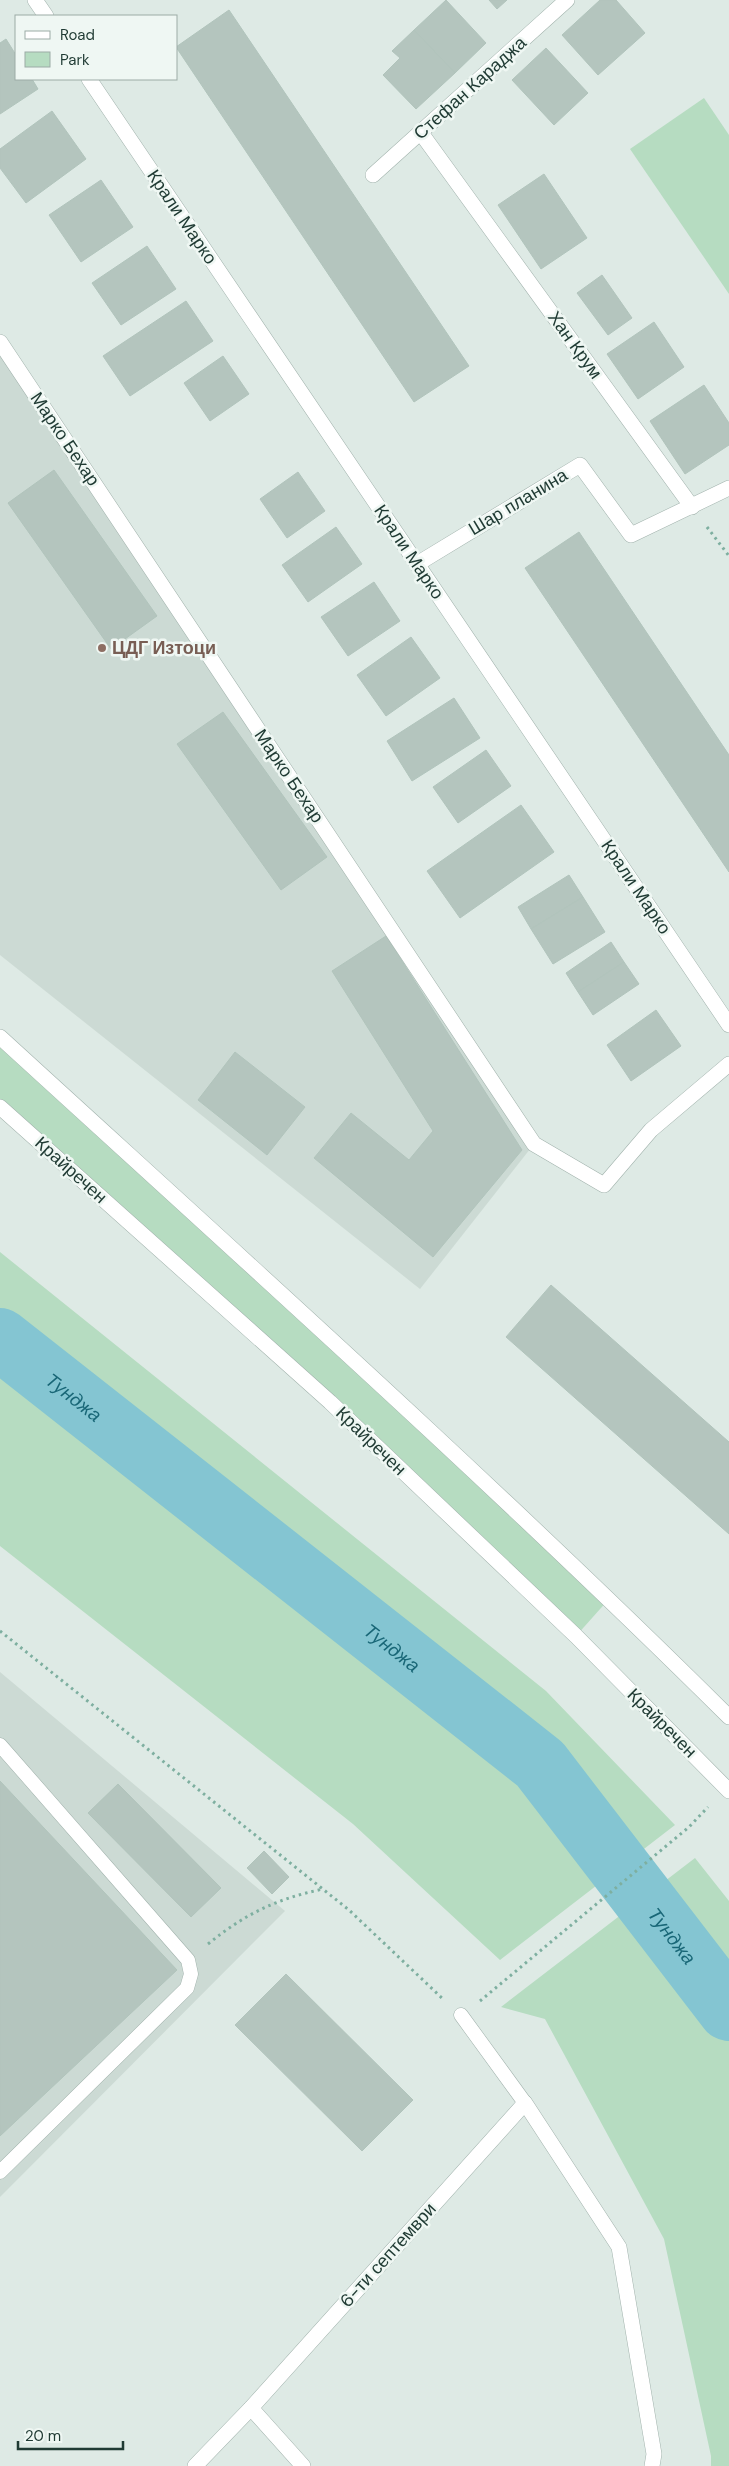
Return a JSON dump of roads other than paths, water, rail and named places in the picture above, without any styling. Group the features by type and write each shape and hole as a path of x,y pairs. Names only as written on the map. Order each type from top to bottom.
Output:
{"street":[{"path":"35,0 45,15"},
{"name":"Стефан Караджа","path":"372,175 567,0"},
{"name":"Крали Марко","path":"90,80 729,1026"},
{"name":"Хан Крум","path":"421,133 692,507"},
{"name":"Марко Бехар","path":"0,342 534,1144 604,1185 651,1130 729,1064"},
{"name":"Шар планина","path":"417,564 580,465 631,535 729,488"},
{"path":"0,1037 358,1364 609,1599 729,1717"},
{"name":"Крайречен","path":"0,1106 330,1402 576,1636 729,1791"},
{"path":"525,2103 619,2247 654,2454 652,2466"},
{"name":"6-ти септември","path":"195,2466 251,2408 525,2103"},
{"path":"251,2408 303,2466"}],"lane":[{"path":"0,1745 188,1960 191,1974 187,1988 0,2172"},
{"path":"460,2015 525,2103"}],"waterway":[{"name":"Тунджа","path":"0,1339 540,1764 729,2010"}],"place":[{"name":"ЦДГ Изтоци","path":"102,648"}]}
